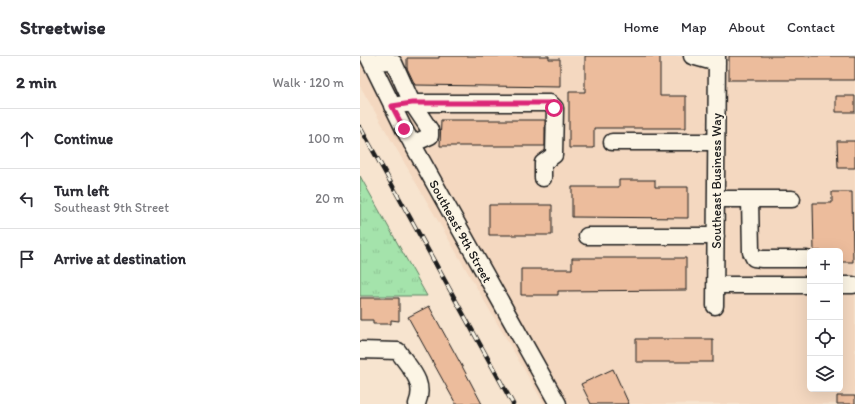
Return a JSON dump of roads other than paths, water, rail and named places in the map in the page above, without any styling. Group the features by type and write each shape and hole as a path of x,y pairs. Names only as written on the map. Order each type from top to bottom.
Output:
{"street":[{"path":"692,56 717,60"},
{"path":"369,59 394,63 412,103 430,130 430,136 412,144"},
{"name":"Southeast 9th Street","path":"369,59 412,144 558,404"},
{"name":"Southeast Business Way","path":"715,306 717,60"},
{"path":"392,106 412,103 550,103 554,108 554,155 543,163 543,178"},
{"path":"612,142 716,142"},
{"path":"716,199 792,199"},
{"path":"750,199 751,252 754,258 762,260 807,260"},
{"path":"587,236 716,236"},
{"path":"716,285 807,285"},
{"path":"360,350 398,351 419,381 421,394 417,404"}],"railway":[{"path":"360,127 513,404"}]}
